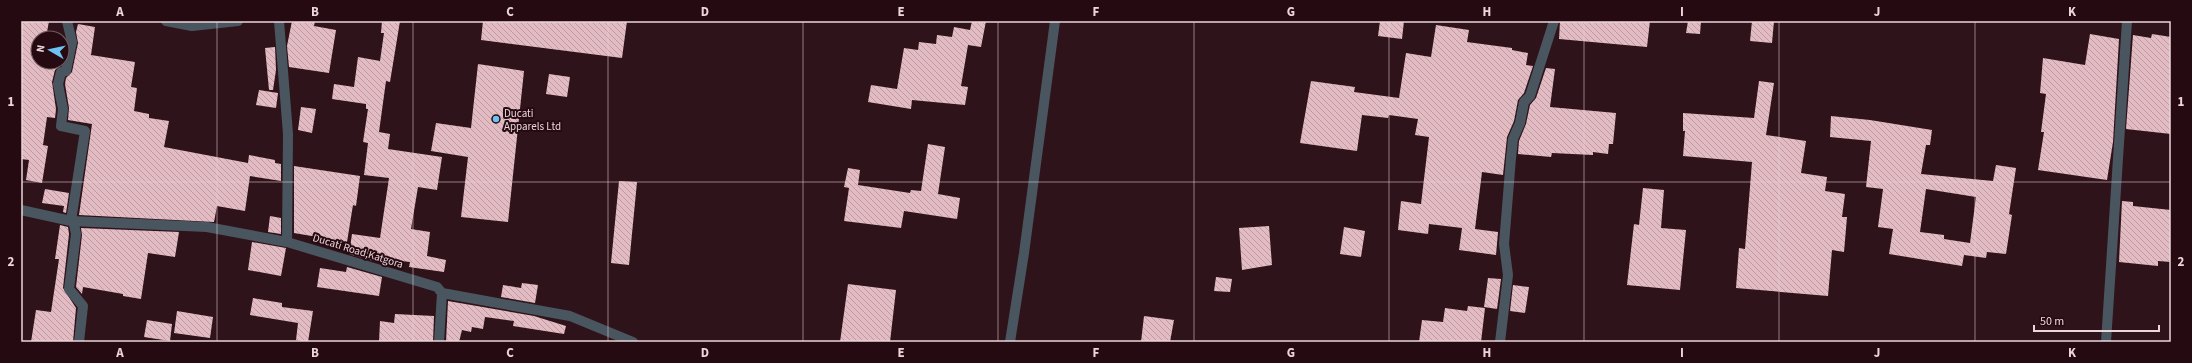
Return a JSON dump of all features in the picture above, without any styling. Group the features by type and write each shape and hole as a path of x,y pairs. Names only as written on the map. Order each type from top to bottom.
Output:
{"street":[{"path":"66,21 72,42 66,71 61,72 58,84 63,109 61,126 86,131 71,221 74,224 76,234 69,288 83,306 79,342"},
{"path":"166,21 192,26 238,21"},
{"path":"279,21 288,134 287,242"},
{"path":"1010,342 1024,253 1055,21"},
{"path":"1500,342 1508,275 1504,244 1513,139 1520,123 1524,102 1530,96 1554,21"},
{"path":"2106,342 2127,21"},
{"name":"Ducati Road,Katgora","path":"21,210 71,221 207,226 287,242 437,287 442,293 570,316 633,342"},
{"path":"439,342 442,293"}],"building":[{"path":"21,21 49,21 47,30 30,30 30,70 55,70 52,82 56,109 55,118 47,117 43,145 48,146 42,183 26,180 29,160 21,159"},
{"path":"292,21 315,21 314,26 336,30 329,73 289,67 287,46"},
{"path":"382,21 400,21 390,82 386,81 379,132 390,134 388,149 442,157 437,190 418,187 411,229 430,232 427,256 446,260 444,272 409,267 410,262 385,259 384,264 349,254 352,234 380,238 389,178 364,175 368,143 363,142 368,109 366,109 366,104 332,99 334,84 354,87 358,57 380,61 384,33 381,33"},
{"path":"483,21 627,21 622,58 481,40"},
{"path":"972,21 986,21 981,47 968,45 961,86 968,87 965,105 912,100 911,109 868,102 871,85 897,89 904,48 918,50 919,42 936,44 937,35 952,37 954,27 970,30"},
{"path":"1380,21 1404,21 1402,39 1378,36"},
{"path":"1560,21 1650,21 1647,47 1559,39"},
{"path":"1688,21 1701,21 1700,34 1686,33"},
{"path":"1752,21 1774,21 1772,43 1750,41"},
{"path":"78,24 95,27 91,55 135,62 131,87 137,88 134,111 149,114 149,118 169,121 164,147 248,163 249,155 275,160 275,163 281,164 281,181 250,176 245,211 217,206 214,222 79,215 92,124 68,120 69,108 65,84 66,78 72,72 78,43 76,32"},
{"path":"1436,25 1469,30 1467,42 1512,48 1512,50 1528,53 1526,65 1533,66 1524,93 1518,100 1514,121 1507,137 1503,175 1482,172 1475,229 1498,232 1496,255 1459,250 1462,228 1429,224 1428,234 1398,230 1401,201 1421,204 1429,137 1415,135 1418,119 1389,115 1388,118 1362,115 1357,151 1300,143 1311,81 1355,87 1354,92 1399,98 1406,53 1431,57"},
{"path":"2090,34 2119,39 2113,142 2107,180 2038,170 2044,132 2041,132 2046,94 2040,93 2043,58 2085,65"},
{"path":"2152,34 2171,37 2171,134 2126,129 2133,35 2151,38"},
{"path":"275,47 276,70 273,90 269,90 265,48"},
{"name":"Ducati Apparels Ltd","path":"478,64 524,71 508,222 461,217 468,157 431,151 436,123 471,128"},
{"path":"1546,68 1555,69 1550,107 1616,113 1613,144 1609,144 1608,154 1593,152 1593,155 1552,153 1551,157 1518,154 1519,141 1526,124 1530,105 1536,98"},
{"path":"549,74 570,77 567,97 546,94"},
{"path":"1759,81 1774,83 1766,135 1806,141 1801,173 1827,177 1825,191 1845,194 1842,217 1847,217 1844,252 1832,250 1828,296 1736,288 1739,248 1745,249 1752,162 1683,156 1685,131 1683,131 1683,113 1754,118"},
{"path":"259,90 278,93 276,108 256,105"},
{"path":"301,107 316,109 312,133 298,130"},
{"path":"1831,116 1870,120 1932,130 1930,145 1926,145 1921,174 1993,181 1996,165 2016,168 2009,214 2012,215 2006,254 1987,252 1986,258 1964,255 1962,266 1889,254 1893,229 1878,227 1883,189 1866,187 1871,141 1830,137","holes":["1926,189 1976,197 1970,243 1944,239 1944,235 1920,232"]},
{"path":"928,144 945,147 938,194 960,198 957,219 904,211 901,228 844,221 849,188 844,187 848,168 860,170 858,185 910,193 911,190 921,191"},
{"path":"294,166 360,176 356,206 353,205 347,242 294,233"},
{"path":"619,181 637,182 629,265 611,263"},
{"path":"1643,188 1664,190 1661,228 1686,230 1680,290 1627,285 1634,224 1639,225"},
{"path":"45,189 69,193 66,213 63,212 64,206 42,203"},
{"path":"2122,201 2133,202 2133,206 2171,210 2171,262 2158,261 2158,266 2119,262"},
{"path":"270,216 281,218 281,234 268,232"},
{"path":"60,225 68,227 69,234 63,288 76,308 73,342 31,342 36,310 51,312 59,259 55,259"},
{"path":"1269,226 1272,265 1242,270 1239,228"},
{"path":"1344,227 1365,231 1361,257 1340,254"},
{"path":"81,228 179,232 175,257 148,253 141,299 123,296 123,294 83,287 82,294 76,287 82,235"},
{"path":"252,242 286,248 281,276 248,270"},
{"path":"347,267 382,277 379,296 317,287 320,268 346,272"},
{"path":"1216,277 1232,279 1230,292 1214,291"},
{"path":"1488,278 1501,279 1497,309 1484,307"},
{"path":"522,283 538,285 535,303 501,297 503,285 521,288"},
{"path":"848,284 896,290 890,342 840,342"},
{"path":"1513,285 1529,287 1525,313 1510,311"},
{"path":"253,298 282,303 282,307 313,311 308,342 296,340 298,323 250,315"},
{"path":"448,301 534,316 566,326 564,334 513,326 514,321 485,317 483,329 472,327 471,332 462,330 459,342 446,342"},
{"path":"1468,306 1485,308 1481,342 1419,342 1422,320 1443,322 1445,308 1467,311"},
{"path":"177,311 213,317 210,338 174,333"},
{"path":"395,314 434,316 433,342 379,342 380,321 394,323"},
{"path":"1144,316 1174,320 1170,342 1141,342"},
{"path":"147,320 172,324 170,341 144,337"}],"place":[{"name":"Ducati Apparels Ltd","path":"496,119"}]}
